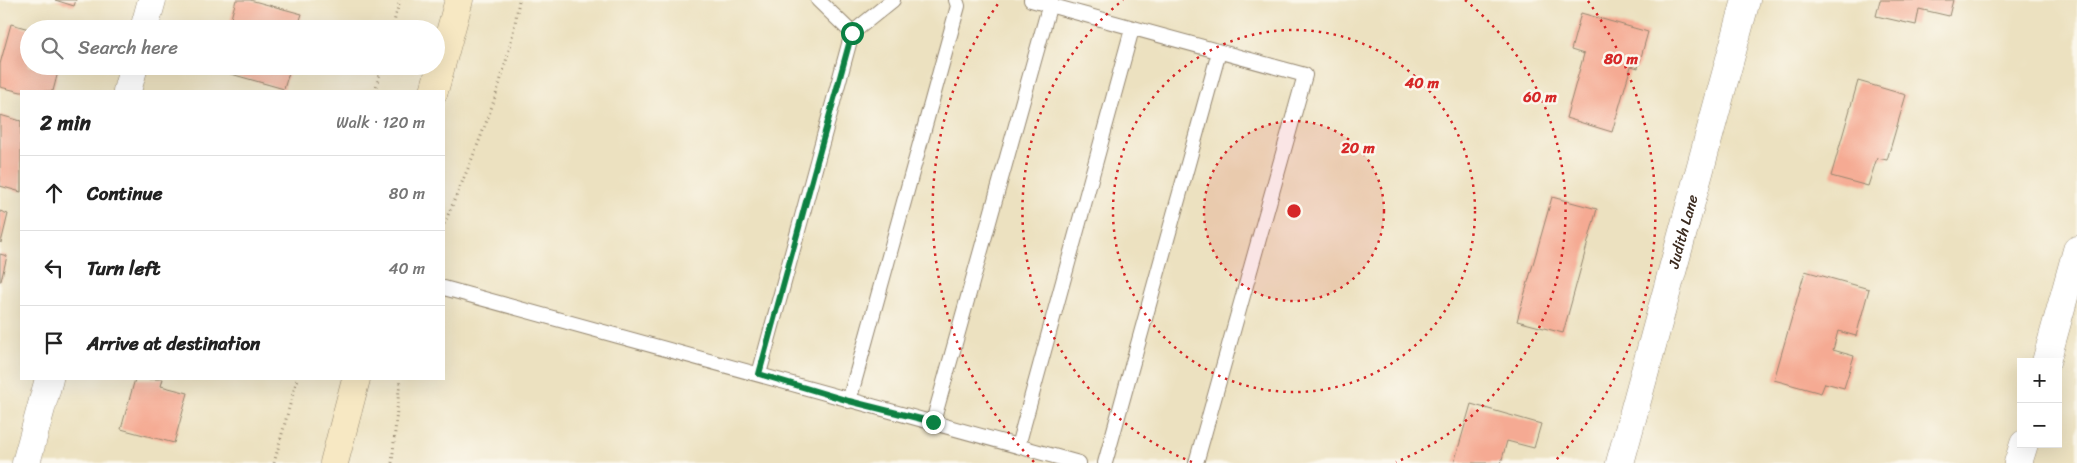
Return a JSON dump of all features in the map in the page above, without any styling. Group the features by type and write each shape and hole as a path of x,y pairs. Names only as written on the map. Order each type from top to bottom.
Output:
{"street":[{"path":"146,20 152,0"},
{"path":"445,51 459,0"},
{"name":"Judith Lane","path":"1620,463 1746,0"},
{"path":"127,90 131,75"},
{"path":"434,90 438,75"},
{"path":"2047,358 2077,250"},
{"path":"26,463 49,380"},
{"path":"334,463 356,380"},
{"path":"2018,463 2023,448"}],"lane":[{"path":"818,0 852,33"},
{"path":"759,374 852,33 893,0"},
{"path":"849,401 958,6 956,0"},
{"path":"1031,0 1050,3 1132,29 1305,75 1196,463"},
{"path":"933,422 1050,3"},
{"path":"1018,446 1132,29"},
{"path":"1106,463 1219,52"},
{"path":"445,288 1079,463"}],"path":[{"path":"394,20 400,0"},
{"path":"445,222 480,143 506,64 519,0"},
{"path":"375,90 379,75"},
{"path":"274,463 297,380"},
{"path":"392,463 400,380"}],"building":[{"path":"55,0 76,0 74,6"},
{"path":"236,0 250,0 302,14 300,20 230,20"},
{"path":"1880,0 1953,0 1949,16 1919,9 1916,25 1876,16"},
{"path":"1581,13 1648,32 1638,68 1631,66 1612,132 1566,118 1584,54 1571,50"},
{"path":"11,24 20,26 20,75 57,75 53,90 20,90 20,92 0,87 0,64"},
{"path":"235,75 288,75 284,89"},
{"path":"1858,81 1906,95 1887,160 1877,158 1868,186 1831,176"},
{"path":"0,115 20,121 20,192 0,186"},
{"path":"1552,197 1597,209 1563,333 1517,321"},
{"path":"0,211 8,214 1,243 0,242"},
{"path":"0,254 7,256 1,281 0,281"},
{"path":"1805,271 1869,289 1856,336 1838,331 1833,350 1854,356 1844,388 1825,383 1821,393 1774,380"},
{"path":"135,380 163,380 161,386 188,393 174,443 121,429"},
{"path":"1471,404 1541,424 1534,448 1507,441 1501,463 1454,463"}],"route":[{"path":"852,33 759,374 849,401 933,422"}]}
